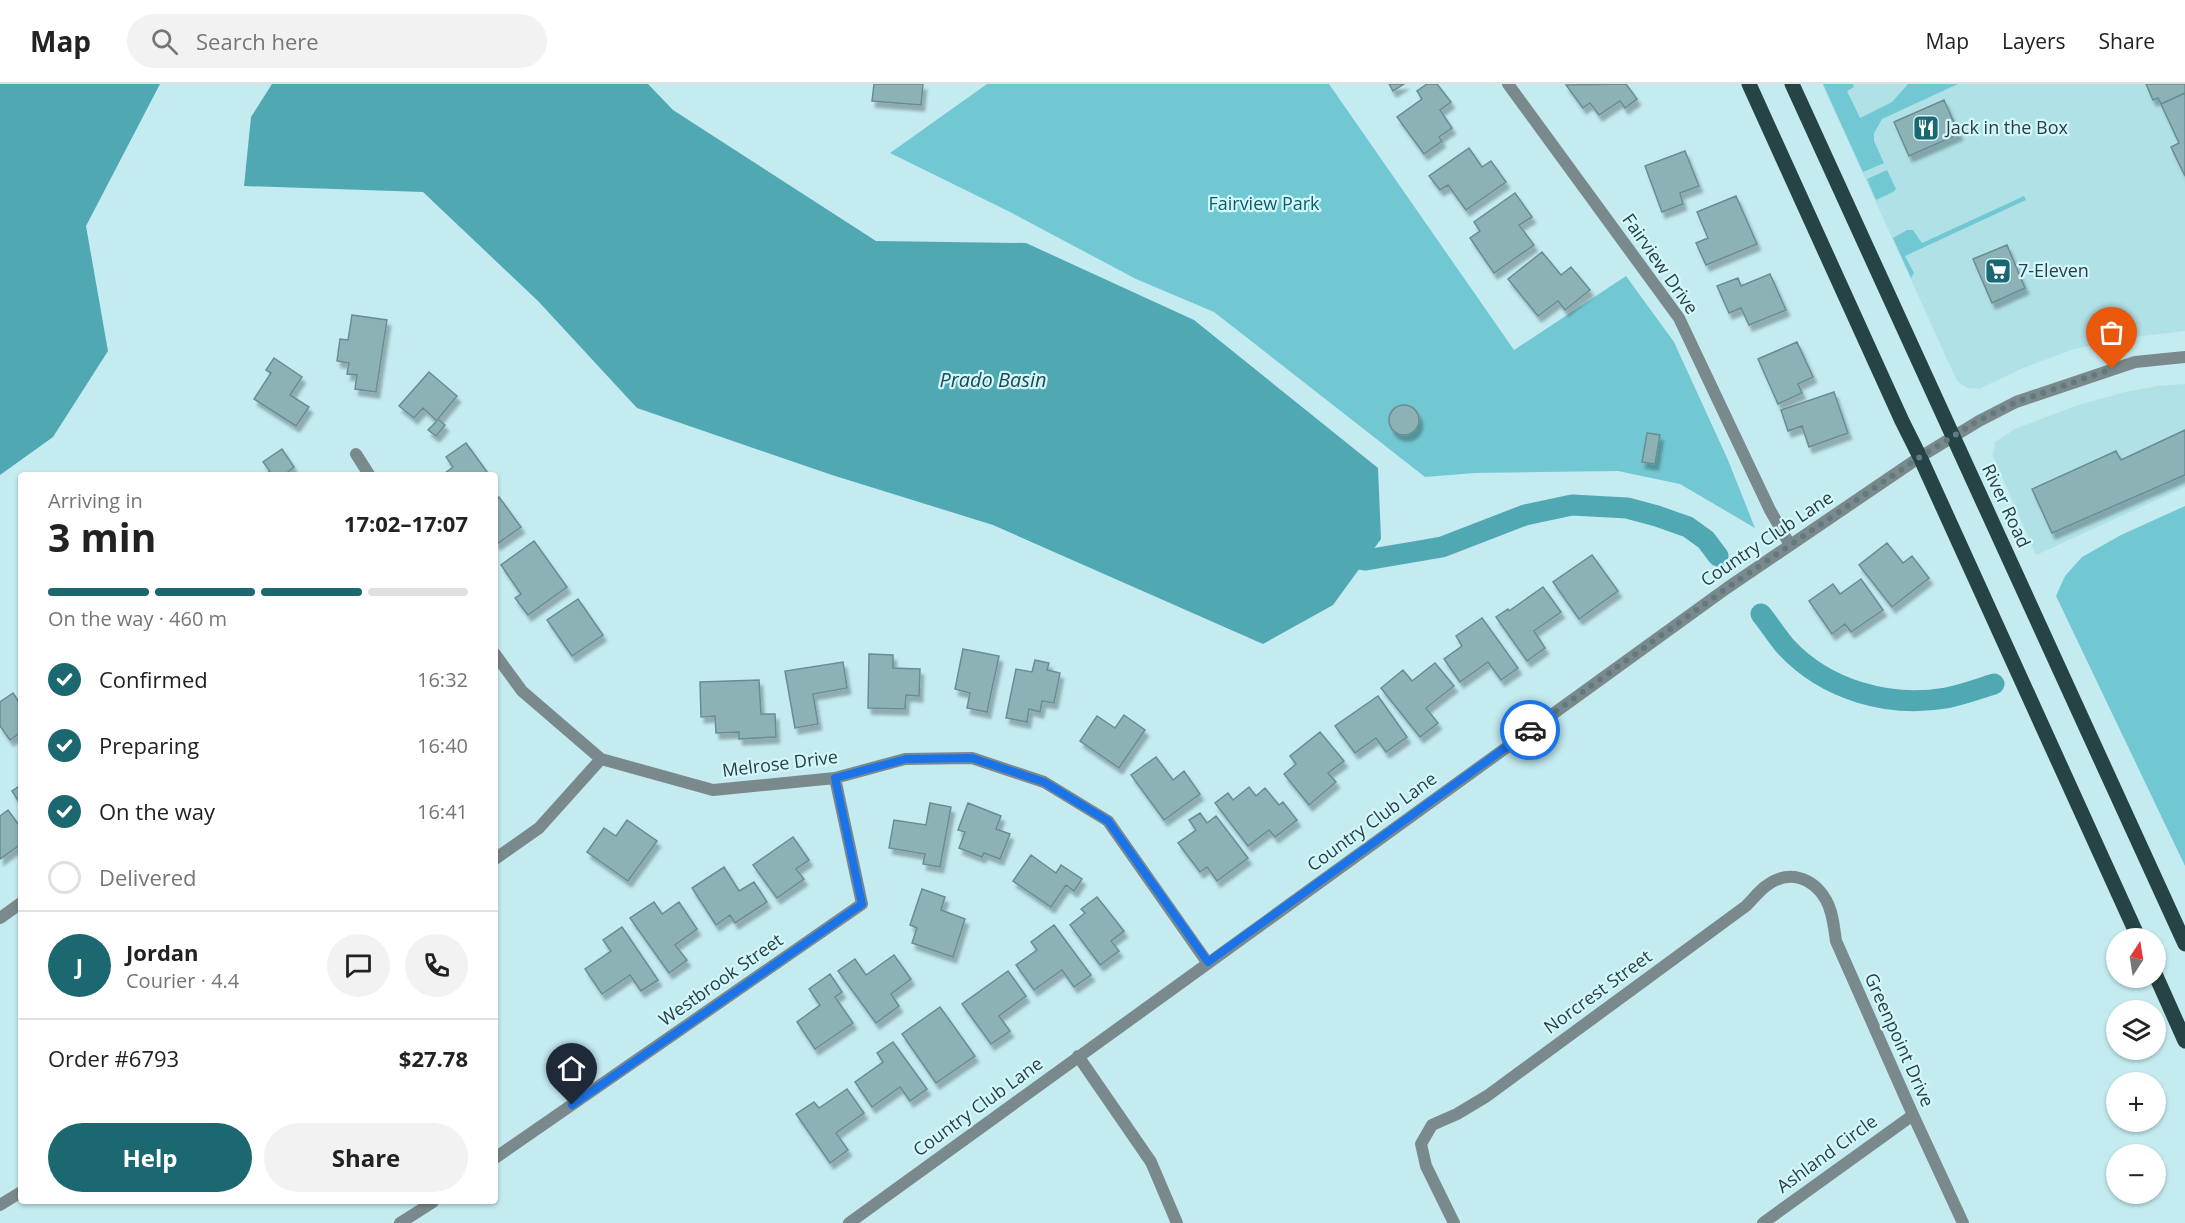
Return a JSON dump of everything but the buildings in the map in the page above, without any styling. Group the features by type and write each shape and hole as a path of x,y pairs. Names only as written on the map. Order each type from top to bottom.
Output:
{"main road":[{"path":"1749,84 2134,928"},
{"name":"River Road","path":"1792,84 2185,944"},
{"path":"2161,988 2185,1041"}],"street":[{"name":"Fairview Drive","path":"1508,84 1679,318 1770,510 1790,545"},
{"name":"Country Club Lane","path":"849,1223 1727,588 1920,457 1979,420 2016,402 2135,362 2185,357"},
{"path":"356,454 367,472"},
{"name":"Melrose Drive","path":"498,658 522,691 601,759 713,790 835,778 906,759 972,758 1044,782 1108,821 1208,962"},
{"path":"498,858 539,828 601,759"},
{"name":"Westbrook Street","path":"498,1156 862,904 835,778"},
{"name":"Greenpoint Drive","path":"1800,876 1815,886 1826,900 1833,920 1836,941 1912,1115 1964,1223"},
{"name":"Norcrest Street","path":"1454,1223 1426,1166 1421,1144 1432,1125 1487,1096 1746,906 1767,885 1782,877 1800,876"},
{"path":"0,918 18,905"},
{"path":"1078,1056 1151,1162 1177,1223"},
{"name":"Ashland Circle","path":"1763,1223 1912,1115"},
{"path":"0,1205 18,1194"},
{"path":"400,1223 430,1204"}],"shaded area":[{"path":"1822,84 2185,84 2185,331 2134,337 2074,349 2023,368 1979,389 1968,388 1961,384 1957,381"},
{"path":"2185,384 2185,487 2036,555 1993,456 1995,442 2015,429 2075,406 2125,392"}],"green space":[{"name":"Fairview Park","path":"987,84 1329,84 1514,350 1626,276 1674,342 1728,460 1755,528 1680,484 1618,471 1475,473 1425,477 1214,312 1136,279 1010,212 890,153"},
{"path":"1823,84 1853,84 1854,87 1847,91 1860,118 1892,102 1908,84 1958,84 1882,119 1874,133 1874,141 1884,163 1863,172"},
{"path":"1887,170 1896,189 1876,200 1867,179"},
{"path":"2024,196 2026,200 1905,256 1914,273 1911,278 1893,238 1907,230 1913,230 1922,243"},
{"path":"2185,506 2185,866 2056,596 2065,576 2082,557 2121,535"}],"water":[{"path":"0,84 160,84 86,226 108,351 53,437 0,475"},
{"name":"Prado Basin","path":"272,84 648,84 673,110 876,241 1026,243 1194,320 1378,468 1381,539 1333,605 1263,644 993,525 832,475 637,408 538,301 423,192 244,186 251,117"}],"waterway":[{"path":"1337,556 1366,560 1442,547 1525,515 1572,505 1627,508 1657,516 1688,527 1706,540 1718,556"},
{"path":"1761,614 1786,647 1802,662 1839,685 1860,692 1881,698 1924,700 1952,697 1994,684"}],"way so far":[{"path":"1530,730 1727,588 1920,457 1976,422 2016,402 2112,369"}],"place":[{"name":"Jack in the Box","path":"1926,128"},
{"name":"7-Eleven","path":"1998,271"}],"route":[{"path":"572,1105 862,904 835,778 906,759 972,758 1044,782 1108,821 1208,962 1530,730"}]}
